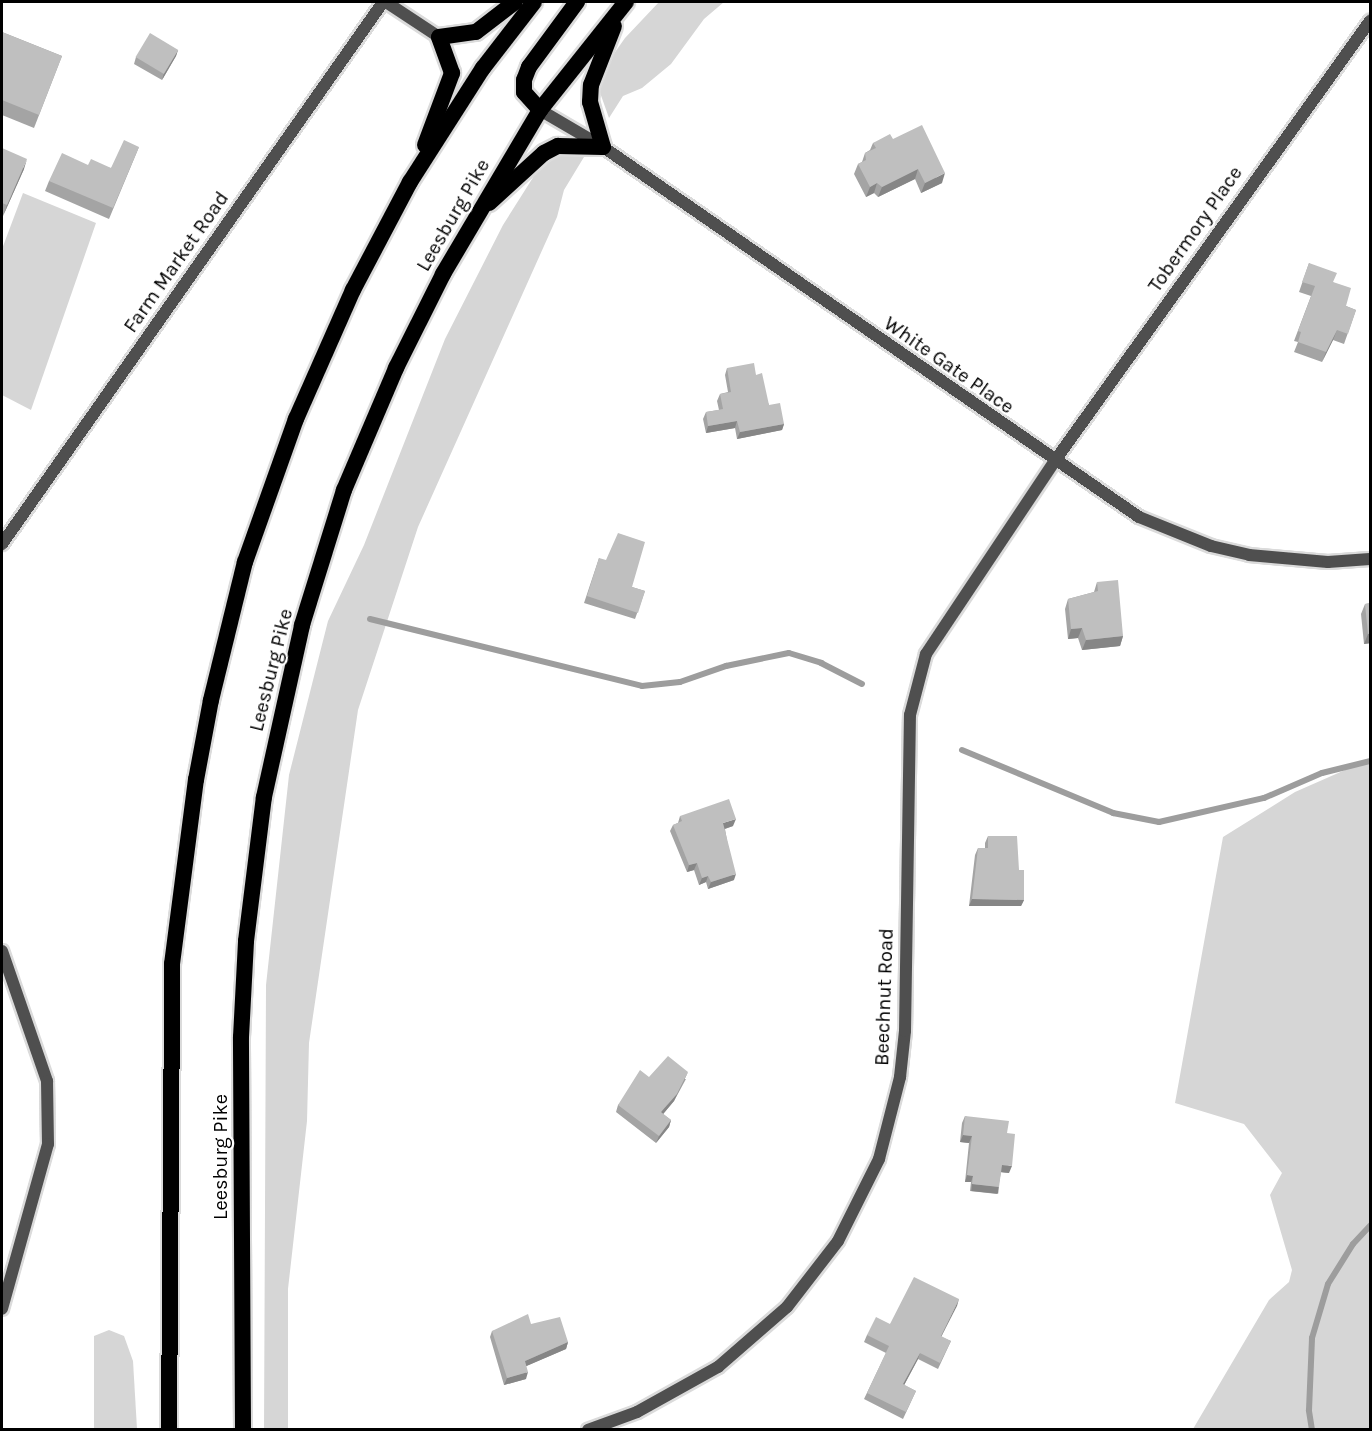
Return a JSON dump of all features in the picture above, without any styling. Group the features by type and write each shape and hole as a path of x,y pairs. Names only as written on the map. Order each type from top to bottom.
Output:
{"highway":[{"path":"410,182 452,73 439,37 476,32 515,2"},
{"path":"169,1430 168,1117 172,964 211,700 245,562 296,419 353,290 410,182 483,68 534,2"},
{"path":"540,110 524,92 524,81 529,68 577,2"},
{"path":"473,218 544,153 571,144 603,147 590,102 591,85 626,2"},
{"name":"Leesburg Pike","path":"243,1430 241,1037 246,941 264,797 302,625 344,490 396,368 473,218 540,110 626,2"}],"street":[{"name":"Farm Market Road","path":"2,544 385,2 439,37"},
{"name":"Tobermory Place","path":"1054,462 1371,21"},
{"name":"White Gate Place","path":"540,110 603,147 1054,462 1139,517 1211,546 1288,561 1371,559"},
{"name":"Beechnut Road","path":"588,1430 679,1392 754,1339 816,1272 861,1201 892,1114 904,1043 910,725 916,682 941,627 1054,462"},
{"path":"2,951 47,1081 48,1144 2,1309"}],"shaded area":[{"path":"659,2 724,2 704,19 671,64 642,88 623,96 609,118 598,87 601,72 625,38"},
{"path":"569,154 584,157 564,190 557,217 418,527 358,710 309,1043 307,1121 288,1289 288,1429 264,1430 266,985 289,775 328,621 364,545 445,339 503,225 539,168 554,156"},
{"path":"23,193 96,223 31,410 2,395 2,249"},
{"path":"1370,759 1370,1429 1193,1429 1269,1300 1289,1282 1292,1270 1270,1195 1282,1173 1244,1124 1175,1103 1223,837 1295,792"},
{"path":"109,1330 124,1336 133,1361 137,1429 94,1429 94,1336"}],"building":[{"path":"2,32 62,56 39,115 2,100"},
{"path":"150,33 178,50 164,74 136,57"},
{"path":"922,125 945,173 925,183 918,169 882,187 877,183 870,187 858,164 866,160 865,153 876,148 873,143 890,134 893,139"},
{"path":"124,140 139,147 113,208 49,181 62,153 88,165 91,159 111,168"},
{"path":"2,148 27,159 7,205 2,203"},
{"path":"1309,263 1337,273 1333,282 1351,288 1346,306 1356,310 1348,334 1337,330 1326,352 1298,342 1301,332 1298,331 1315,286 1302,282"},
{"path":"754,363 756,375 762,373 769,405 780,403 784,424 740,432 737,421 708,426 706,412 723,409 720,394 731,392 727,368"},
{"path":"618,533 645,542 632,587 645,591 638,613 587,596 599,558 606,560"},
{"path":"1118,580 1123,636 1086,640 1082,628 1071,629 1068,599 1098,591 1097,582"},
{"path":"1371,603 1371,633 1368,634 1365,604"},
{"path":"729,799 736,819 723,823 736,874 711,882 708,876 702,878 697,863 689,865 673,825 682,821 680,816"},
{"path":"988,836 1017,836 1019,870 1024,870 1024,900 972,899 978,848 988,848"},
{"path":"668,1056 688,1072 677,1094 661,1112 671,1120 659,1136 618,1105 640,1070 649,1077"},
{"path":"965,1116 1009,1121 1007,1133 1015,1134 1012,1166 1002,1165 999,1187 972,1184 973,1176 967,1175 972,1136 963,1135"},
{"path":"914,1277 959,1299 941,1336 951,1341 940,1363 920,1353 903,1384 916,1391 906,1412 867,1393 889,1346 867,1335 876,1317 890,1324"},
{"path":"528,1314 531,1324 560,1317 568,1342 525,1361 528,1372 507,1378 492,1331"}],"waterway":[{"path":"370,619 642,686 680,682 726,666 789,653 821,663 862,684"},
{"path":"962,750 1113,813 1159,822 1264,798 1322,773 1370,761"},
{"path":"1312,1430 1309,1410 1312,1338 1328,1284 1353,1244 1370,1226"}]}
